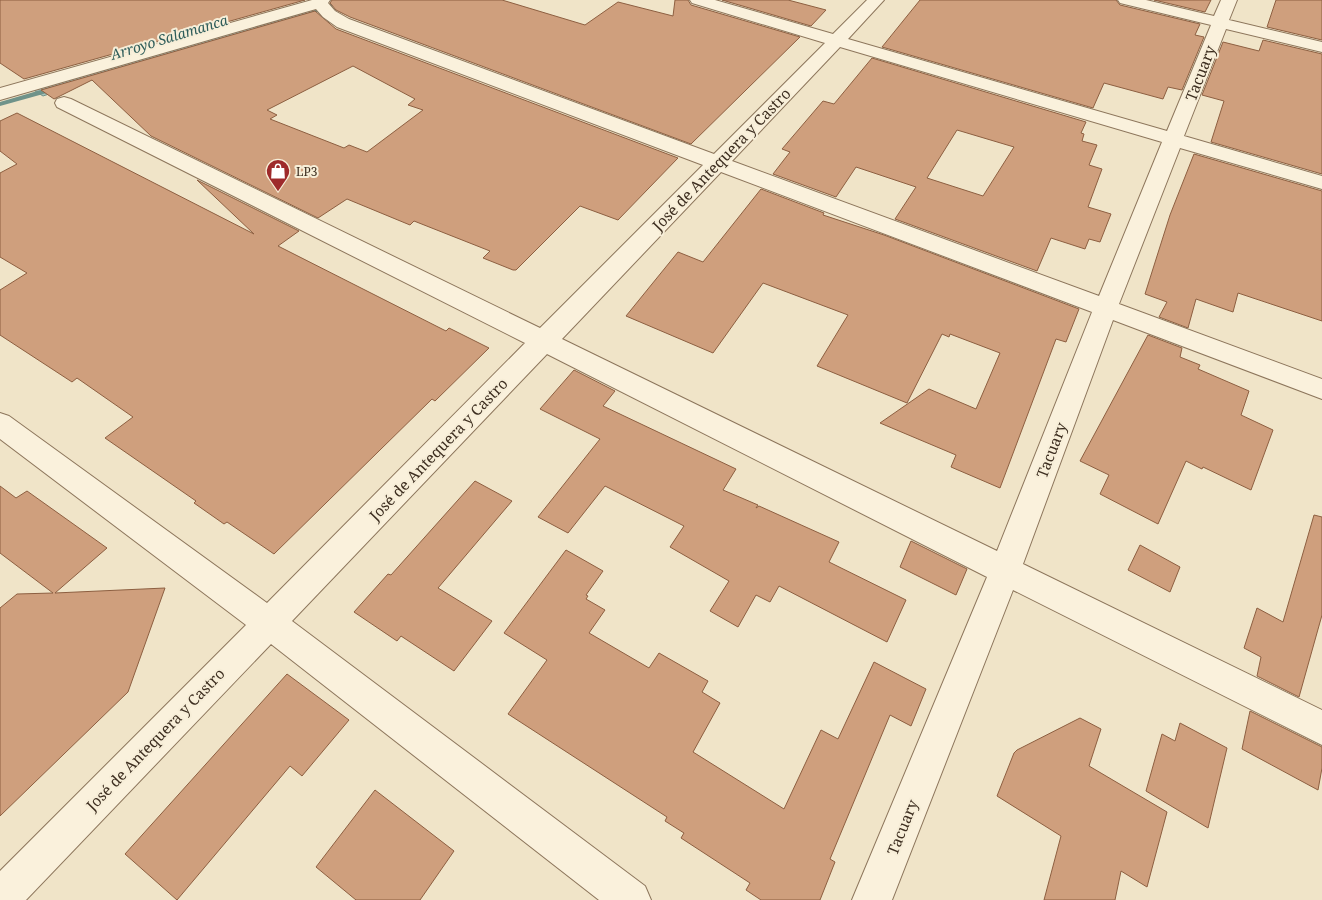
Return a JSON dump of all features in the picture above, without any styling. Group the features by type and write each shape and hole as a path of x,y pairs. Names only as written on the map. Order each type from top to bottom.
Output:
{"street":[{"path":"698,0 1322,183"},
{"name":"José de Antequera y Castro","path":"0,899 876,0"},
{"path":"1126,0 1224,11 1322,47"},
{"path":"0,94 323,6 343,23 1322,389"},
{"name":"Tacuary","path":"872,900 1005,571 1106,307 1224,11"},
{"path":"64,104 1322,728"},
{"path":"0,424 269,623 631,900"}],"water":[{"path":"304,10 307,15 127,68 43,96 32,89"}],"building":[{"path":"0,0 305,0 24,79 0,63"},
{"path":"332,0 502,0 585,25 618,2 673,16 675,0 688,0 691,5 800,37 691,144 350,17 336,10 330,3"},
{"path":"722,0 788,0 826,10 811,26"},
{"path":"920,0 1116,0 1120,5 1200,24 1195,35 1204,37 1182,90 1168,87 1163,99 1104,83 1093,108 882,47"},
{"path":"1154,0 1211,0 1205,12"},
{"path":"1276,0 1322,0 1322,40 1267,27"},
{"path":"315,11 336,29 678,158 618,220 580,206 516,270 513,270 483,258 490,251 414,221 410,225 347,199 318,218 151,136 92,80 54,99 41,90","holes":["353,66 415,99 408,105 423,110 367,152 349,145 344,148 270,119 277,115 267,110"]},
{"path":"1263,40 1322,54 1322,174 1211,142 1224,101 1202,95 1223,42 1259,51"},
{"path":"872,58 1086,122 1081,133 1084,134 1082,141 1097,145 1089,165 1102,169 1088,207 1111,214 1100,242 1089,239 1085,249 1051,238 1037,271 895,219 916,187 856,167 836,197 773,174 790,152 782,149 823,101 834,104","holes":["957,130 1014,147 983,196 927,178"]},
{"path":"17,113 254,234 197,180 299,231 278,246 446,331 449,328 489,348 435,401 432,399 274,554 227,522 224,524 194,503 196,501 105,438 133,417 77,378 72,382 0,335 0,290 27,273 0,257 0,173 17,164 0,151 0,121"},
{"path":"1194,154 1322,191 1322,321 1238,293 1233,312 1196,299 1188,328 1159,317 1167,302 1145,294 1170,215"},
{"path":"761,189 824,213 823,215 884,235 1079,309 1066,342 1056,339 1000,488 951,467 956,455 880,423 929,389 976,409 1000,353 950,334 949,337 942,334 907,403 817,366 848,315 763,283 713,353 626,316 678,252 703,262"},
{"path":"1148,335 1182,348 1180,357 1200,365 1198,369 1249,391 1241,415 1273,430 1251,490 1186,461 1158,524 1100,494 1109,475 1080,461"},
{"path":"574,370 615,391 603,406 736,469 723,490 758,505 756,508 759,506 839,542 829,562 906,600 887,642 779,586 770,602 756,595 738,627 710,611 729,581 670,547 684,526 605,486 568,533 538,517 600,439 540,409"},
{"path":"475,481 512,501 438,588 492,621 454,671 401,636 397,641 354,612 388,574 391,575"},
{"path":"0,486 16,498 27,491 107,548 55,593 165,588 128,692 0,816 0,608 17,594 53,593 0,553"},
{"path":"1314,515 1322,517 1322,615 1299,697 1257,676 1261,657 1244,648 1257,608 1283,622"},
{"path":"911,541 967,569 956,595 900,567"},
{"path":"1140,545 1180,567 1170,592 1128,570"},
{"path":"566,550 603,571 586,595 588,596 586,599 605,610 589,633 649,668 659,653 708,681 702,692 720,703 693,752 784,809 821,730 838,739 874,662 926,689 911,726 890,715 830,859 835,862 820,900 761,900 746,890 750,883 681,838 684,833 665,821 667,817 508,714 547,660 504,633"},
{"path":"287,674 349,720 302,776 290,766 177,900 125,854"},
{"path":"1250,711 1322,747 1322,768 1318,790 1242,749"},
{"path":"1080,718 1101,729 1089,766 1167,812 1147,887 1121,871 1115,900 1044,900 1061,836 997,796 1014,753 1017,750"},
{"path":"1180,723 1227,748 1208,828 1146,791 1162,734 1175,741"},
{"path":"375,790 454,851 420,900 356,900 316,867"}],"waterway":[{"name":"Arroyo Salamanca","path":"302,16 347,0"},
{"name":"Arroyo Salamanca","path":"0,104 51,89"}],"place":[{"name":"LP3","path":"278,192"}]}
